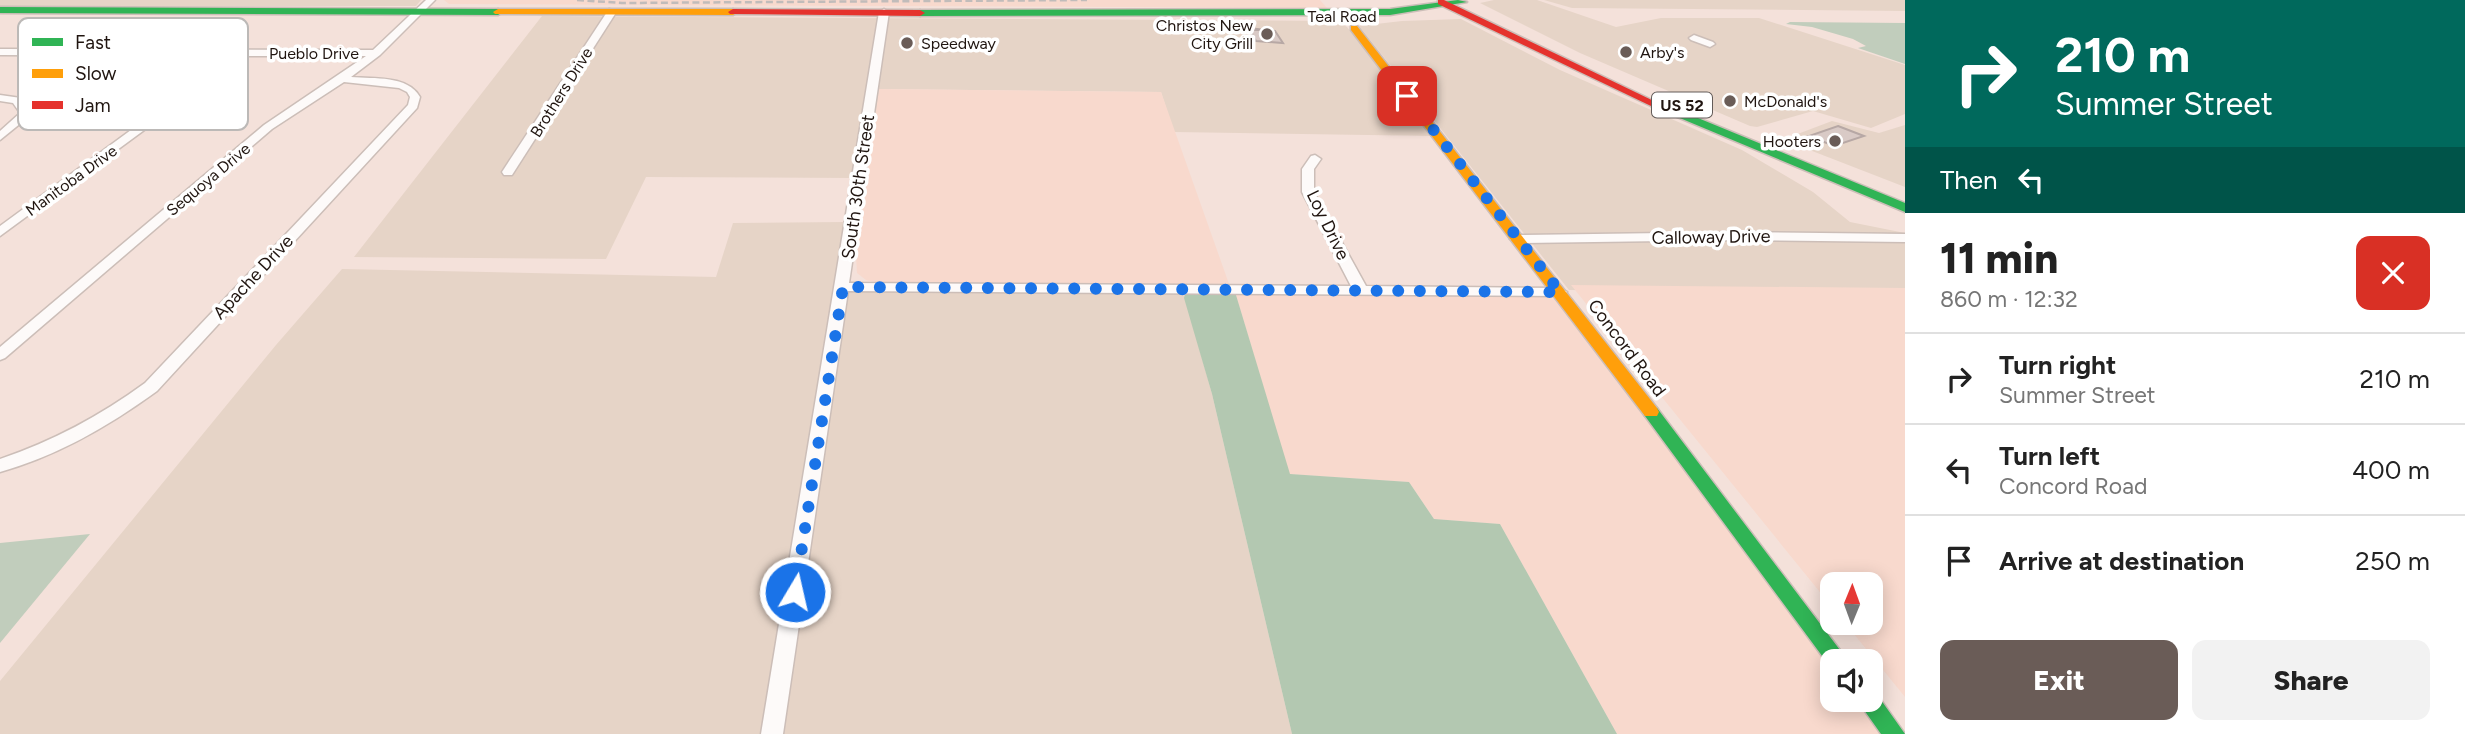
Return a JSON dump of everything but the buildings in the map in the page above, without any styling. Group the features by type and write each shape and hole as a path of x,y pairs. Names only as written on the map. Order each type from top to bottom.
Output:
{"main road":[{"path":"1414,12 1426,5 1427,0"},
{"path":"1451,2 1476,20"},
{"name":"Teal Road","path":"1252,14 1381,16 1414,12 1451,2"},
{"name":"US 52","path":"1451,2 1685,107 1905,196"},
{"name":"Teal Road","path":"2,11 426,5 612,11 1252,14 1414,12"},
{"name":"US 52","path":"1414,12 1445,13 1476,20 1643,99 1905,208"},
{"path":"1312,16 1337,20 1354,28 1362,19 1381,16"},
{"name":"Concord Road","path":"1354,28 1560,292 1829,649"},
{"path":"1877,712 1894,734"}],"street":[{"name":"Sequoya Drive","path":"1,353 268,127 342,79 376,53 426,5"},
{"name":"Brothers Drive","path":"508,172 612,11"},
{"name":"South 30th Street","path":"772,734 884,12"},
{"path":"1694,38 1710,44"},
{"name":"Pueblo Drive","path":"0,52 18,52"},
{"name":"Pueblo Drive","path":"248,53 376,53"},
{"name":"Apache Drive","path":"0,466 43,452 87,432 118,413 151,387 413,106 415,97 411,90 401,85 342,79"},
{"path":"0,98 16,100 18,103"},
{"path":"0,137 18,121"},
{"name":"Manitoba Drive","path":"0,232 138,130"},
{"name":"Loy Drive","path":"1315,159 1308,169 1308,191 1360,289"},
{"name":"Calloway Drive","path":"1517,239 1735,236 1905,238"},
{"path":"843,287 1560,292"}],"shaded area":[{"path":"0,0 421,0 416,6 0,6"},
{"path":"444,0 1320,0 1327,8 449,4"},
{"path":"1494,0 1537,0 1616,27 1661,18 1759,18 1905,65 1905,114 1871,128 1813,111 1757,127 1750,126 1580,53 1480,3"},
{"path":"1544,0 1905,0 1905,11 1572,8"},
{"path":"542,16 1336,21 1347,27 1433,136 1174,132 1161,92 879,89 874,125 862,125 853,178 646,177 606,259 354,257"},
{"path":"1461,19 1560,70 1742,150 1813,192 1850,222 1905,233 1905,293 1569,290 1359,26"},
{"path":"879,89 1161,92 1229,284 878,283 866,280 857,273 856,255"},
{"path":"1832,121 1879,133 1905,125 1905,187 1789,142 1787,138"},
{"path":"844,222 838,280 878,283 1181,283 1212,394 1292,734 0,734 0,681 276,345 342,269 716,277 733,223"},
{"path":"1571,285 1905,288 1905,697 1883,670 1883,649 1866,649 1855,635 1883,635 1883,572 1820,572 1820,592"},
{"path":"1505,294 1540,295 1554,299 1593,347 1820,652 1820,712 1865,712 1882,734 1617,734 1500,524 1434,519 1409,482 1289,474 1236,295"}],"green space":[{"path":"1905,23 1905,64 1858,48 1866,46 1853,39 1812,27 1786,24"},
{"path":"1185,294 1236,295 1290,474 1409,482 1434,519 1500,524 1617,734 1292,734 1212,394"},
{"path":"90,534 0,643 0,543"}],"railway":[{"path":"577,0 622,3 1087,0"}],"traffic: fast":[{"path":"920,13 1390,12 1463,2"},
{"path":"0,10 498,12"},
{"path":"1655,104 1905,208"},
{"path":"1651,412 1829,649"},
{"path":"1877,712 1894,734"}],"traffic: slow":[{"path":"498,12 733,12"},
{"path":"1354,28 1651,412"}],"traffic: jam":[{"path":"1441,2 1655,104"},
{"path":"733,12 920,13"}],"place":[{"name":"Christos New City Grill","path":"1267,34"},
{"name":"Speedway","path":"907,43"},
{"name":"Arby's","path":"1626,52"},
{"name":"McDonald's","path":"1730,101"},
{"name":"Hooters","path":"1835,141"}],"route":[{"path":"795,592 843,287 1560,292 1407,96"}]}
